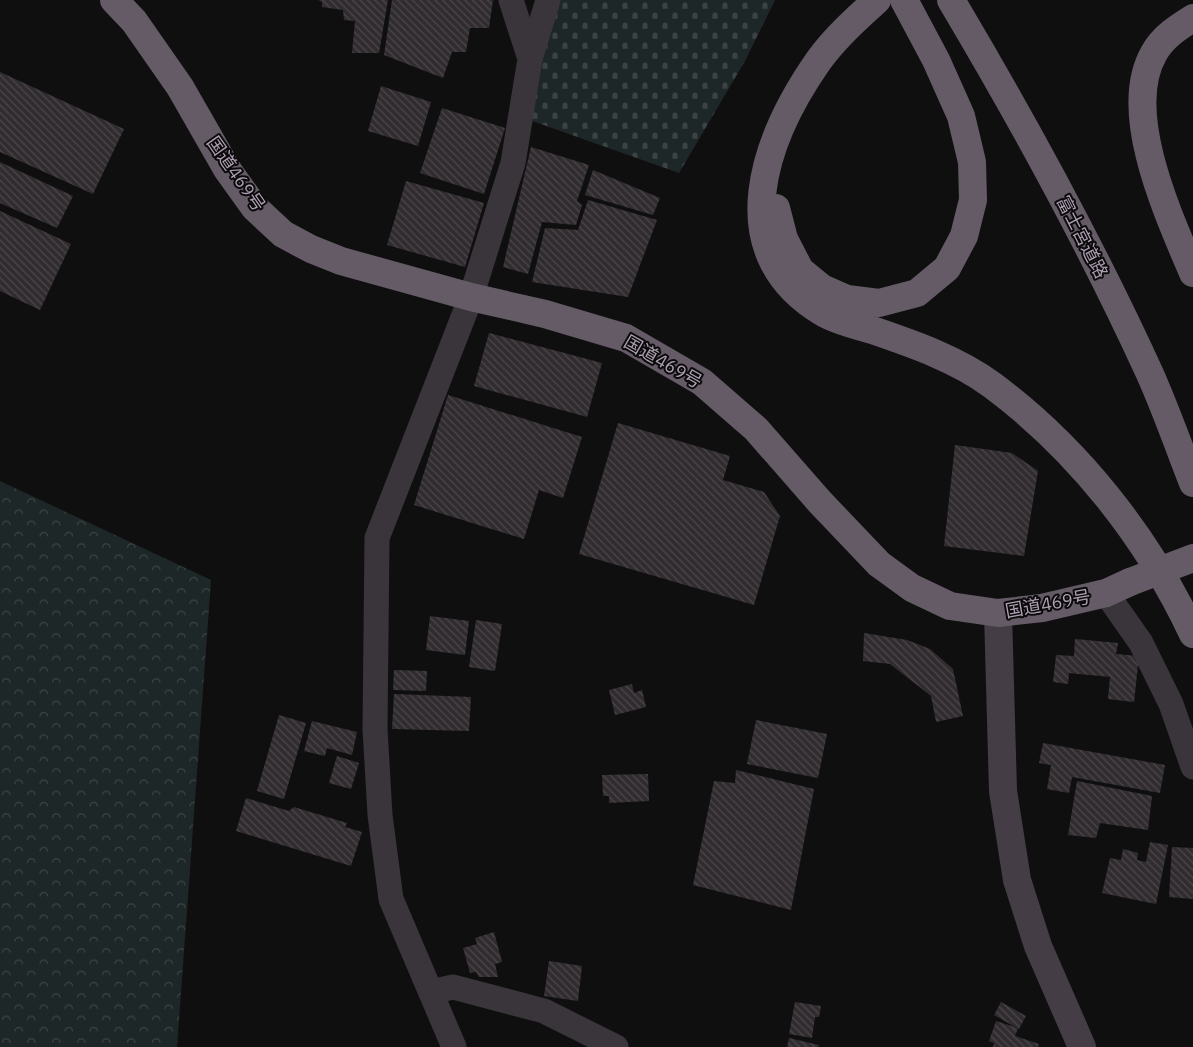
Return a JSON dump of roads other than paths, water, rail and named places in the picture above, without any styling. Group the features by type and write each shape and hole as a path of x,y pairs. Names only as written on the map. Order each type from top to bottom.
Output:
{"highway":[{"name":"国道469号","path":"114,0 134,20 175,80 227,169 255,208 283,234 311,249 341,261 471,297 545,314 626,338 702,382 756,429 818,501 879,564 912,588 950,606 998,613 1042,608 1118,588 1193,558"},
{"path":"877,0 854,29 804,106 784,149 777,178 776,211 784,239 800,270 822,288 847,299 879,304 916,293 947,268 964,236 973,200 972,162 961,116 936,60 904,0"},
{"path":"897,0 854,29 820,59 785,116 768,161 760,199 762,227 770,257 783,279 798,297 824,314 894,338 963,366 991,384 1031,416 1070,455 1115,507 1148,553 1181,608 1193,634"},
{"name":"富士宮道路","path":"951,0 1007,95 1091,252 1150,376 1193,483"},
{"path":"1193,18 1170,33 1154,53 1144,76 1142,106 1146,142 1165,203 1193,273"}],"street":[{"path":"512,0 530,59"},
{"path":"454,1047 391,899 380,816 375,729 377,538 471,297 513,163 530,59 548,0"},
{"path":"1118,588 1141,643 1171,704 1193,767"},
{"path":"998,613 1003,791 1017,880 1038,946 1082,1047"},
{"path":"431,992 453,987 544,1011 616,1047"}]}
